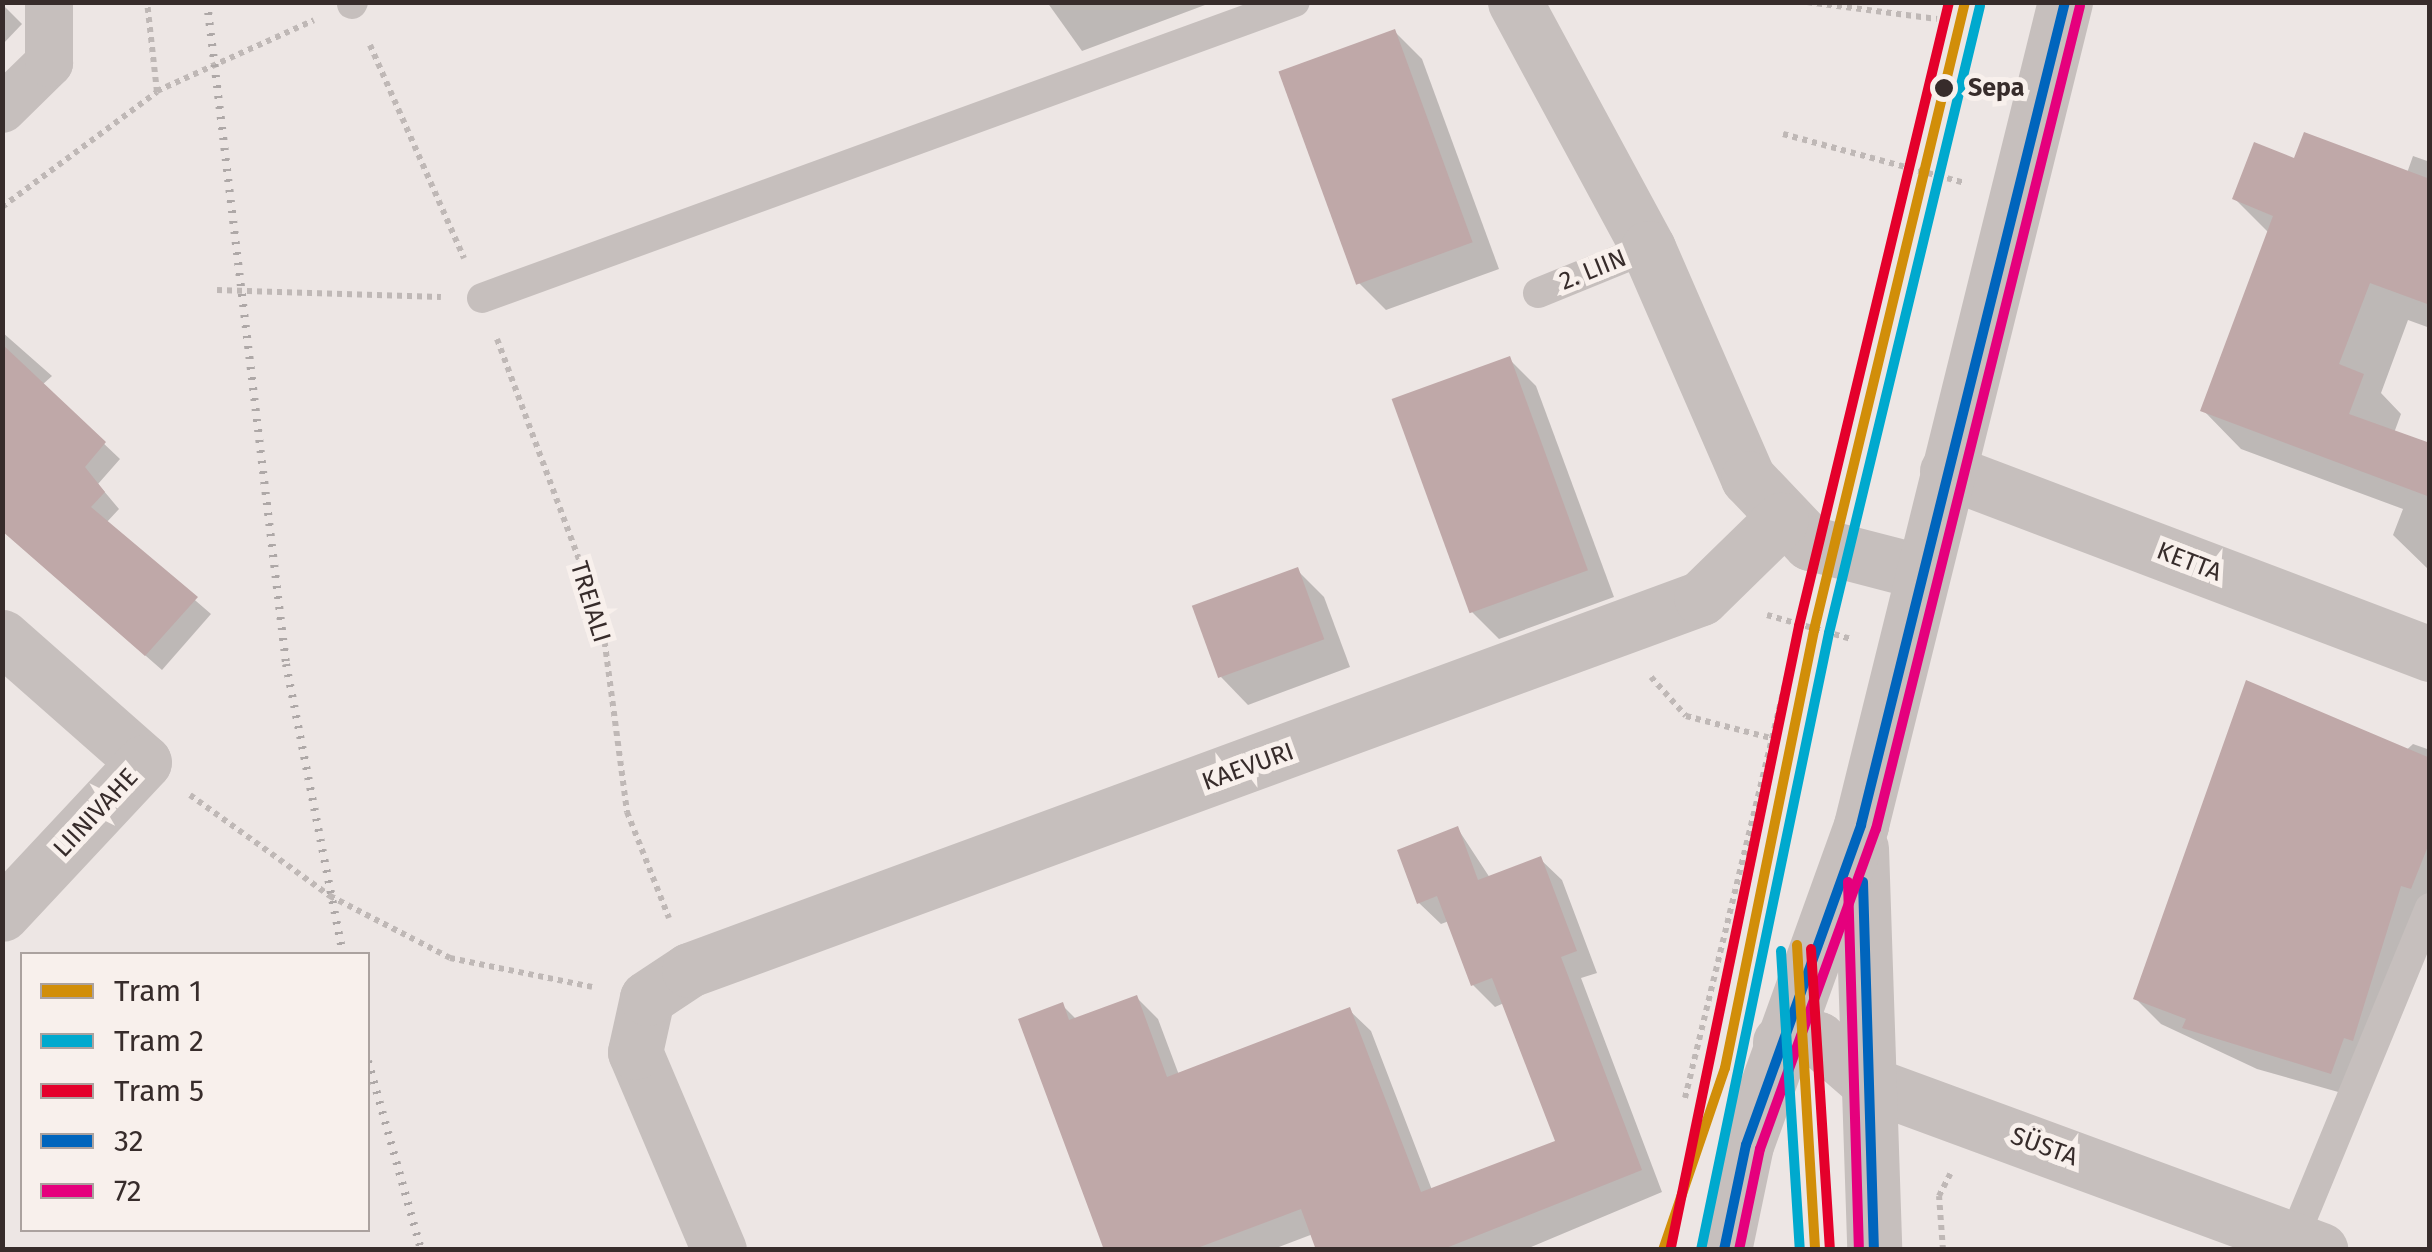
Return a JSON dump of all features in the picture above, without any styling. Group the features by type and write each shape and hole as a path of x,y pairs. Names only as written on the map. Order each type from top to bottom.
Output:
{"street":[{"path":"2,110 49,63 49,2"},
{"path":"1516,2 1648,248 1748,478 1781,520 1810,543 1922,572"},
{"path":"1724,1250 1780,1042 1861,826 2065,2"},
{"name":"KETTA","path":"1947,472 2430,654"},
{"name":"KAEVURI","path":"668,984 1701,598 1781,520"},
{"name":"LIINIVAHE","path":"2,637 144,762 2,914"},
{"path":"1861,826 1874,1250"},
{"path":"668,984 635,1052 719,1250"},
{"name":"SÜSTA","path":"1780,1042 1818,1039 1870,1084 2307,1244"}],"lane":[{"path":"482,298 1295,2"},
{"name":"2. LIIN","path":"1538,293 1648,248"},
{"path":"2307,1244 2430,908"}],"path":[{"path":"147,2 157,92"},
{"path":"1807,2 1937,19"},
{"path":"2,207 157,92 353,3"},
{"name":"TREIALI","path":"353,3 482,298 602,622 627,812 668,984"},
{"path":"1783,134 1976,186"},
{"path":"217,290 482,298"},
{"path":"1685,1098 1799,626 1871,645"},
{"path":"1648,671 1686,716 1774,738"},
{"path":"144,762 330,896 450,958 668,984"},
{"path":"1944,1250 1939,1196 1955,1159"}],"building":[{"path":"1395,29 1473,242 1356,285 1278,71"},
{"path":"2304,132 2430,179 2430,305 2370,283 2339,364 2364,374 2349,414 2430,443 2430,497 2200,411 2273,216 2232,199 2254,142 2294,158"},
{"path":"2,344 106,442 85,467 105,492 91,507 198,597 145,656 2,531"},
{"path":"1510,356 1588,570 1470,613 1392,399"},
{"path":"1298,567 1324,639 1218,678 1192,606"},
{"path":"2246,680 2430,758 2430,841 2411,889 2401,886 2353,1041 2344,1038 2331,1074 2182,1028 2186,1019 2133,999"},
{"path":"1458,826 1478,880 1541,856 1577,951 1561,957 1642,1170 1441,1250 1316,1250 1301,1209 1192,1250 1104,1250 1018,1019 1063,1002 1069,1020 1137,995 1167,1077 1350,1007 1421,1192 1555,1141 1492,978 1471,986 1437,896 1417,904 1397,850"}],"railway":[{"path":"207,2 286,664 343,952"},
{"path":"370,1068 421,1250"}],"tram line":[{"name":"5","path":"1671,1247 1799,626 1949,2"},
{"name":"1","path":"1663,1250 1725,1068 1814,630 1965,2"},
{"name":"2","path":"1701,1250 1829,633 1980,6"},
{"name":"1","path":"1797,945 1815,1250"},
{"name":"5","path":"1811,949 1830,1249"},
{"name":"2","path":"1781,951 1800,1250"}],"transit line":[{"name":"32","path":"1724,1250 1746,1145 1861,825 2065,2"},
{"name":"72","path":"1739,1250 1760,1149 1876,829 2080,6"},
{"name":"72","path":"1848,882 1859,1250"},
{"name":"32","path":"1863,882 1874,1250"}],"place":[{"name":"Sepa","path":"1944,88"}]}
